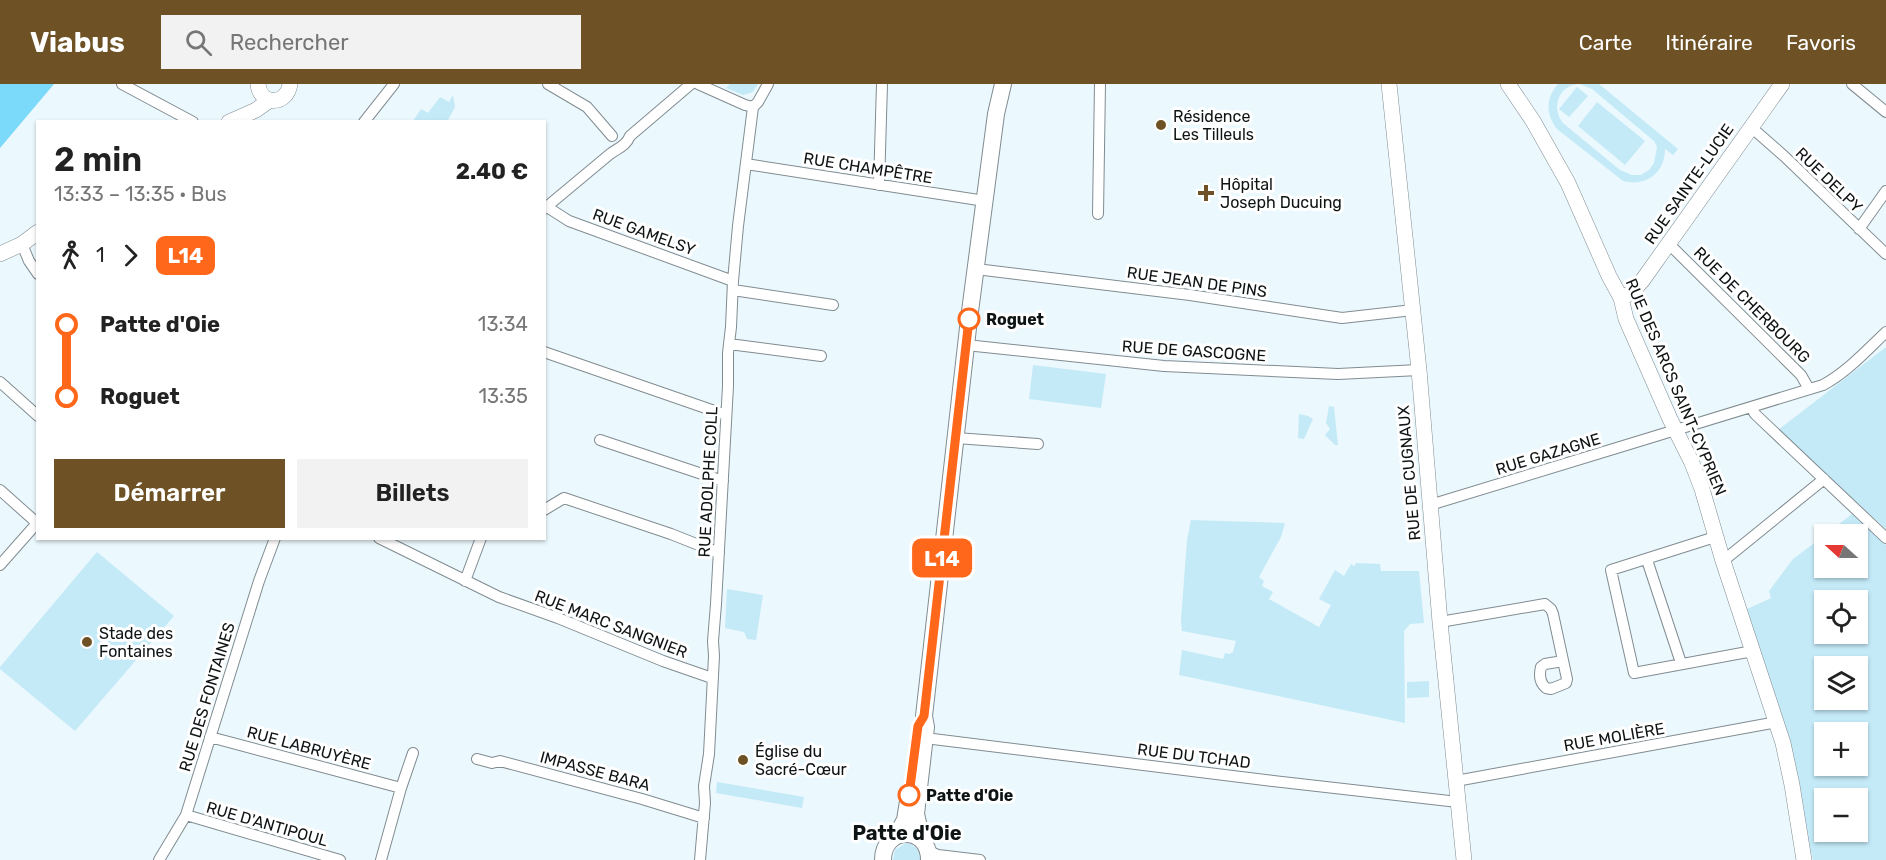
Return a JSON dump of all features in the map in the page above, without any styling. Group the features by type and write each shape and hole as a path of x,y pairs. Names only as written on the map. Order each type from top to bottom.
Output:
{"main road":[{"path":"994,84 996,114"},
{"path":"927,850 916,814 926,727 924,716 966,345 996,114 1003,84"},
{"path":"882,857 888,843 896,836 905,820 918,726 924,716"},
{"path":"896,836 909,834 927,850"}],"street":[{"path":"122,84 189,120"},
{"path":"366,120 394,84"},
{"path":"548,84 588,107 612,136 623,138 630,136 691,84"},
{"path":"698,84 753,107 768,84"},
{"path":"879,185 882,84"},
{"path":"1098,214 1100,84"},
{"name":"RUE DE CUGNAUX","path":"1389,84 1419,370 1440,622 1464,860"},
{"name":"RUE DES ARCS SAINT-CYPRIEN","path":"1508,84 1568,183 1621,298 1626,319 1702,489 1715,537 1777,722 1788,764 1804,860"},
{"name":"RUE SAINTE-LUCIE","path":"1621,298 1631,293 1642,281 1782,84"},
{"path":"1852,84 1886,112"},
{"path":"231,120 263,91 275,101 284,97 294,86"},
{"name":"RUE ADOLPHE COLL","path":"700,860 708,754 713,630 717,604 733,285 753,107"},
{"name":"RUE DELPY","path":"1751,128 1784,156 1886,254"},
{"path":"610,154 612,136"},
{"path":"546,207 610,154 628,142 630,136"},
{"name":"RUE CHAMPÊTRE","path":"746,164 985,201"},
{"path":"1859,229 1886,191"},
{"name":"RUE GAMELSY","path":"546,209 569,221 733,285 833,305"},
{"path":"0,254 22,244 36,234"},
{"path":"22,244 36,271"},
{"name":"RUE DE CHERBOURG","path":"1669,244 1801,375 1809,389"},
{"name":"RUE JEAN DE PINS","path":"976,269 1190,295 1342,318 1413,310"},
{"name":"RUE GAZAGNE","path":"1430,506 1833,380 1886,332"},
{"path":"729,344 821,356"},
{"name":"RUE DE GASCOGNE","path":"966,345 1164,366 1378,376 1419,370"},
{"path":"546,353 726,415"},
{"path":"1338,374 1339,387"},
{"path":"0,382 36,414"},
{"path":"1751,407 1755,414 1886,538"},
{"path":"956,438 1038,444"},
{"path":"600,440 723,481"},
{"path":"1723,561 1824,479"},
{"path":"0,490 36,521"},
{"path":"546,509 564,498 719,552"},
{"path":"0,566 36,523"},
{"path":"1715,537 1611,570 1634,673 1753,651"},
{"name":"RUE DES FONTAINES","path":"159,860 186,815 258,581 274,540"},
{"name":"RUE MARC SANGNIER","path":"383,540 499,597 712,678"},
{"path":"465,580 480,540"},
{"path":"1647,560 1681,663"},
{"path":"1440,622 1545,604 1553,614 1563,661"},
{"name":"RUE MOLIÈRE","path":"1456,781 1777,722"},
{"name":"RUE LABRUYÈRE","path":"210,737 401,789"},
{"name":"RUE DU TCHAD","path":"925,738 1458,802"},
{"path":"381,860 413,753"},
{"name":"IMPASSE BARA","path":"477,759 492,763 500,761 704,818"},
{"name":"RUE D'ANTIPOUL","path":"186,815 339,860"},
{"path":"927,850 938,855 980,860"}],"shaded area":[{"path":"730,84 758,84 753,92 743,95 726,88"},
{"path":"1558,84 1577,84 1565,89 1558,99 1557,111 1563,123 1620,170 1632,175 1641,175 1654,163 1657,147 1654,141 1592,89 1580,84 1599,84 1678,149 1673,155 1665,149 1662,165 1653,176 1639,182 1623,181 1557,129 1548,106 1551,95"},
{"path":"1577,87 1588,96 1569,117 1559,109"},
{"path":"453,95 455,107 448,120 414,120 421,109 428,113 440,97 449,102"},
{"path":"1597,102 1645,141 1625,165 1578,126"},
{"path":"1886,347 1886,529 1778,430"},
{"path":"1033,365 1106,374 1101,408 1029,399"},
{"path":"1329,406 1334,407 1338,445 1335,445 1325,435 1330,429 1326,423"},
{"path":"1299,414 1313,419 1304,439 1298,438"},
{"path":"1852,514 1863,524 1839,524"},
{"path":"1191,520 1285,523 1281,537 1259,577 1264,581 1262,586 1273,592 1269,599 1319,627 1331,605 1319,599 1335,570 1344,576 1351,564 1354,566 1356,563 1380,564 1381,571 1419,571 1424,623 1410,624 1404,631 1405,723 1179,675 1182,650 1223,659 1225,653 1233,652 1236,641 1182,631 1187,540"},
{"path":"1868,529 1886,545 1886,860 1813,860 1747,609 1771,598 1769,591 1793,559 1814,543 1814,578 1868,578"},
{"name":"Stade des Fontaines","path":"97,552 174,616 75,731 0,667"},
{"path":"727,589 763,595 756,640 747,639 744,632 725,628"},
{"path":"1429,681 1429,697 1407,698 1407,682"},
{"path":"717,782 804,797 802,808 716,793"},
{"path":"906,843 916,848 920,860 893,860 895,850"}],"water":[{"path":"0,84 54,84 0,148"}],"bus line":[{"name":"L14","path":"909,795 918,726 924,716 969,319"}],"place":[{"name":"Résidence Les Tilleuls","path":"1161,125"},
{"name":"Hôpital Joseph Ducuing","path":"1206,193"},
{"name":"Roguet","path":"969,319"},
{"name":"Stade des Fontaines","path":"87,642"},
{"name":"Église du Sacré-Cœur","path":"743,760"},
{"name":"Patte d'Oie","path":"909,795"}],"district":[{"name":"Patte d'Oie","path":"907,833"}]}
